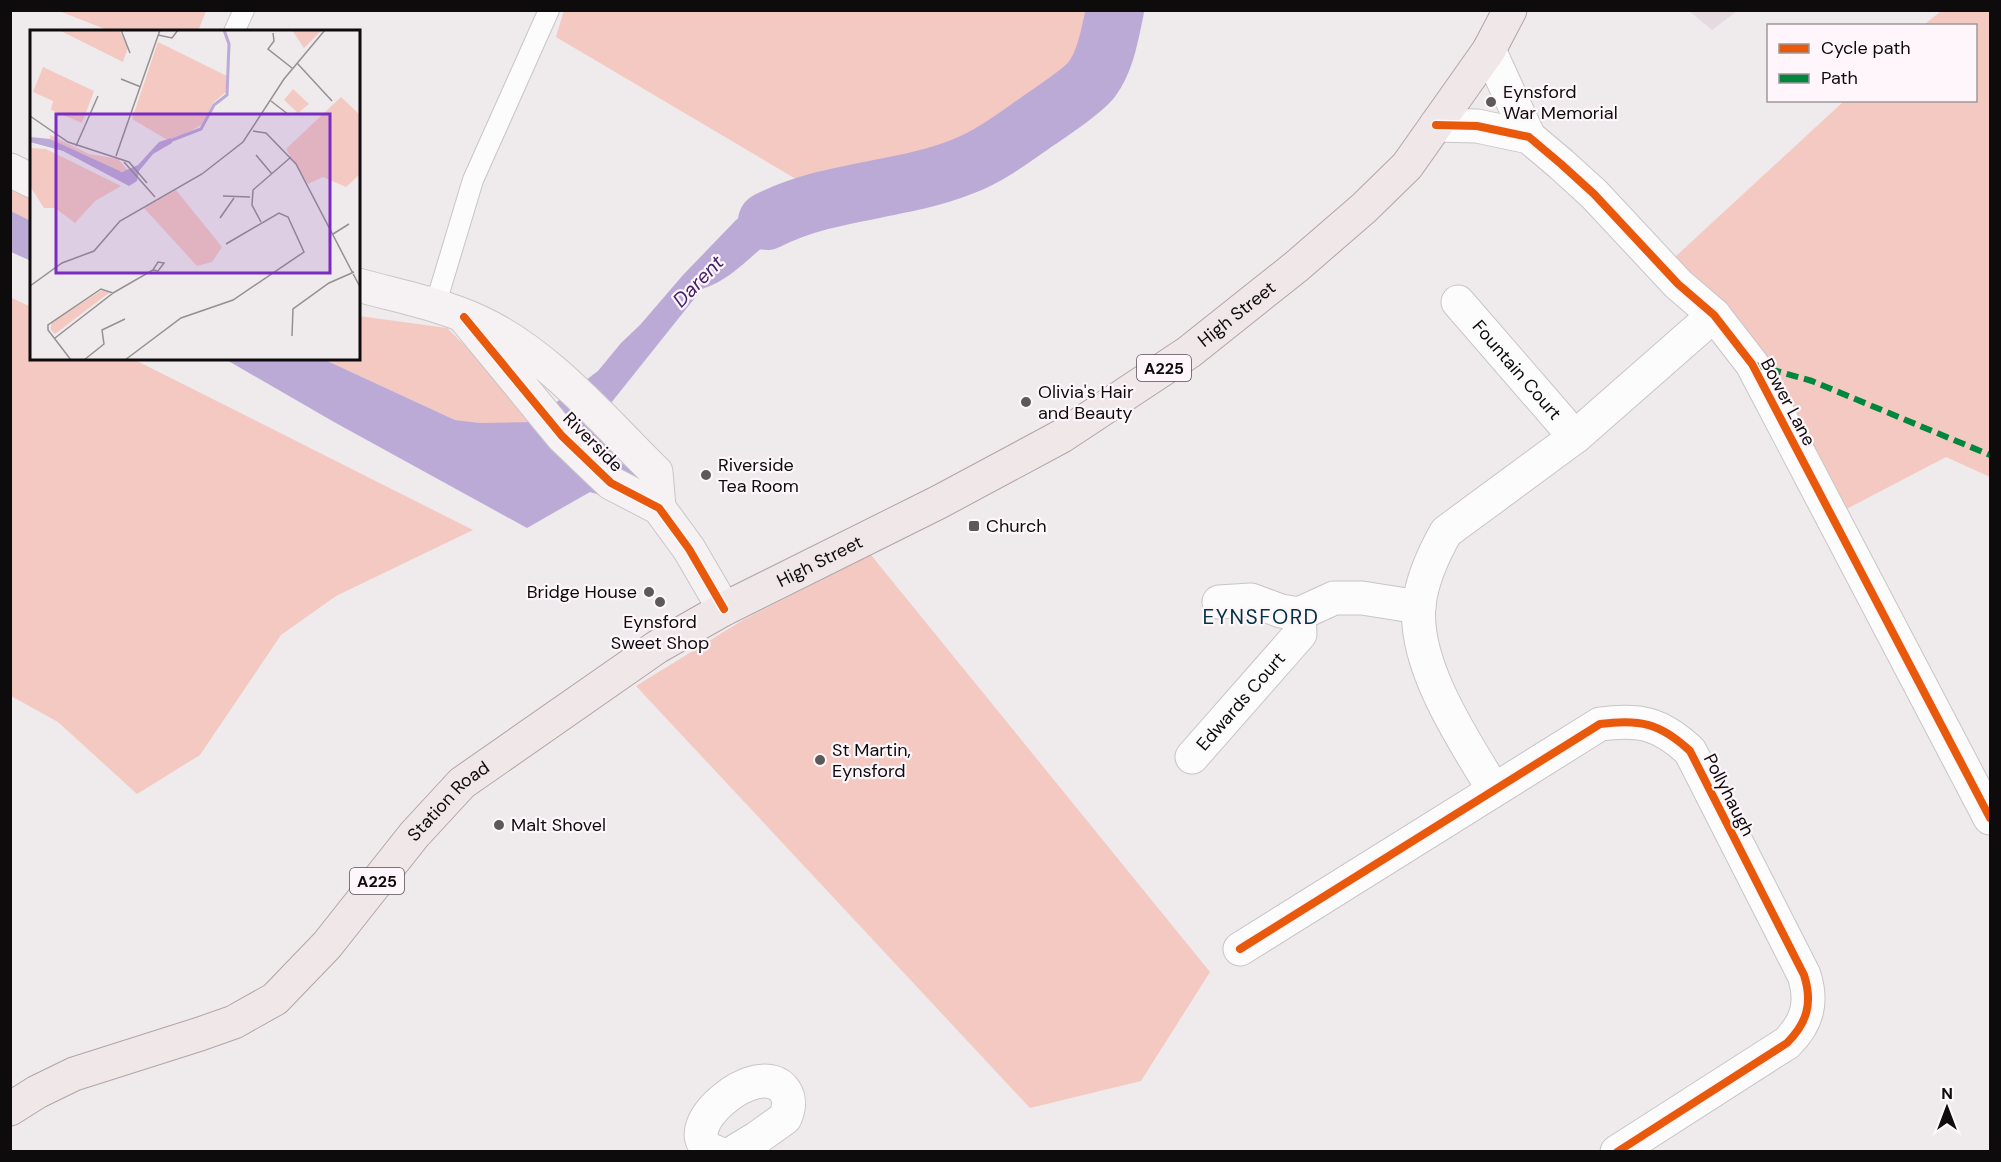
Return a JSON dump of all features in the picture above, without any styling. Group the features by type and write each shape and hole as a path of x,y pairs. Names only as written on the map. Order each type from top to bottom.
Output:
{"main road":[{"name":"High Street","path":"724,609 939,502 1062,436 1189,352 1298,266 1364,208 1407,166 1489,50 1510,10"},
{"name":"Station Road","path":"10,1109 37,1092 74,1074 200,1035 234,1022 275,999 327,945 414,835 462,783 657,647 724,609"}],"street":[{"name":"Bower Lane","path":"1489,50 1529,137 1594,194 1678,284 1714,315 1752,364 1990,818"},
{"name":"Bower Lane","path":"1436,125 1477,126 1529,137"},
{"path":"10,170 30,180"},
{"name":"Riverside","path":"360,286 478,321 527,350 565,383 656,472 659,508"},
{"name":"Fountain Court","path":"1458,302 1575,437"},
{"name":"Riverside","path":"449,311 562,436 611,483 659,508 689,549 724,609"},
{"path":"1494,790 1456,729 1426,662 1419,606 1424,580 1434,552 1446,532 1575,437 1714,315"},
{"path":"1219,602 1251,600 1281,611 1299,614 1334,598 1362,598 1419,606"},
{"name":"Edwards Court","path":"1192,757 1300,634 1299,614"},
{"name":"Pollyhaugh","path":"1240,949 1600,724 1634,722 1651,725 1673,735 1690,751 1804,975 1809,991 1809,1006 1797,1033 1786,1043 1617,1152"}],"lane":[{"path":"235,30 244,10"},
{"path":"449,311 473,180 549,10"}],"shaded area":[{"path":"206,10 198,30 107,30 59,11"},
{"path":"564,10 1100,11 1082,67 1012,122 953,152 888,179 801,182 556,37"},
{"path":"1689,11 1737,11 1712,30"},
{"path":"1941,11 1990,11 1990,477 1946,457 1839,513 1675,257 1843,102 1977,102 1977,24 1925,24"},
{"path":"11,184 30,194 30,220 11,211"},
{"path":"10,297 30,307 30,360 135,360 473,530 336,596 281,635 200,755 137,794 58,722 11,696"},
{"path":"360,316 447,328 537,416 530,422 517,423 455,420 325,360 360,360"},
{"path":"871,555 1210,972 1141,1081 1030,1108 636,686 743,620"}],"water":[{"path":"839,174 847,215 810,221 789,228 767,243 726,278 702,289 599,418 605,426 617,459 646,483 620,501 590,492 527,528 227,360 325,360 455,420 481,423 530,422 598,371 683,275 736,220 752,208 781,194"},
{"path":"11,211 30,220 30,261 11,252"}],"waterway":[{"name":"Darent","path":"767,221 840,196 940,175 993,152 1067,101 1092,79 1104,55 1115,10"}],"marked path":[{"path":"1752,364 1812,381 1990,455"}],"cycle path":[{"path":"1436,125 1477,126 1529,137 1594,194 1678,284 1714,315 1752,364 1990,818"},
{"path":"464,317 562,436 611,483 659,508 689,549 724,609"},
{"path":"1240,949 1600,724 1638,723 1669,734 1690,751 1804,975 1808,1004 1804,1020 1787,1043 1617,1152"}],"place":[{"name":"Eynsford War Memorial","path":"1491,102"},
{"name":"Olivia's Hair and Beauty","path":"1026,402"},
{"name":"Riverside Tea Room","path":"706,475"},
{"name":"Church","path":"974,526"},
{"name":"Bridge House","path":"649,592"},
{"name":"Eynsford Sweet Shop","path":"660,602"},
{"name":"St Martin, Eynsford","path":"820,760"},
{"name":"Malt Shovel","path":"499,825"}],"district":[{"name":"EYNSFORD","path":"1261,617"}]}
